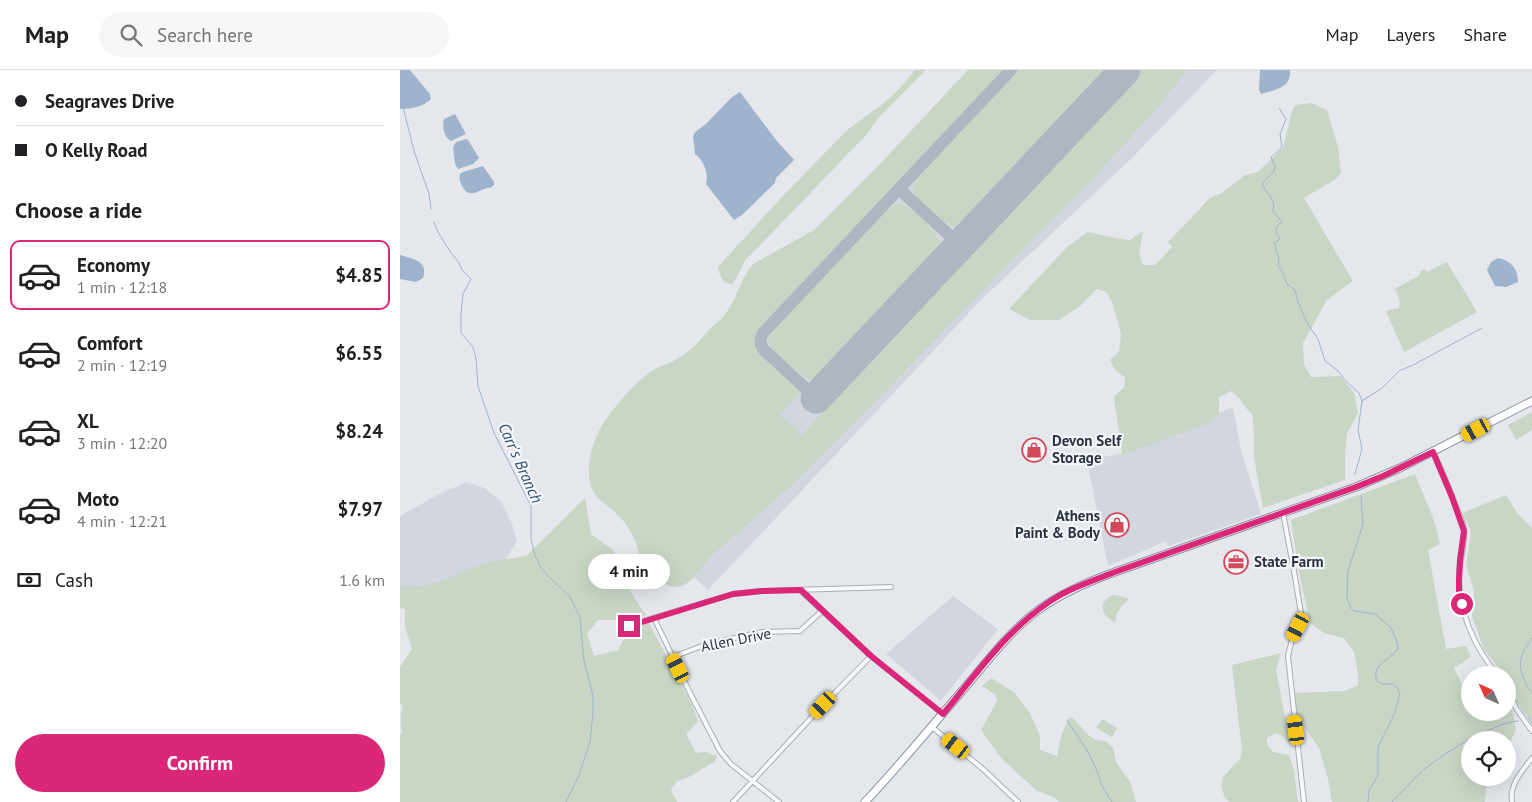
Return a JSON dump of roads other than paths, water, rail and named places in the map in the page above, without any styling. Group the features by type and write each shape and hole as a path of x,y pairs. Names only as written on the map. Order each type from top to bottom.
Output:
{"highway":[{"path":"864,802 894,771 1011,634 1038,610 1062,594 1115,572 1369,482 1433,452 1532,401"}],"street":[{"path":"1433,452 1464,531 1460,560 1459,594 1472,633 1484,658 1491,666"},
{"path":"1283,513 1301,613 1288,656 1304,802"},
{"path":"629,626 733,594 762,591 891,587"},
{"path":"801,590 871,656 943,714"},
{"name":"Allen Drive","path":"673,656 708,644 762,632 800,630 806,628 822,611"},
{"path":"654,618 720,751 731,764 779,802"},
{"path":"734,802 871,656"},
{"path":"1516,708 1532,731"},
{"path":"932,727 984,770 1018,802"},
{"path":"1512,802 1511,794 1514,784 1532,758"}],"water":[{"path":"400,70 410,70 430,94 431,99 417,107 400,109"},
{"path":"1260,70 1290,70 1290,76 1288,81 1281,87 1261,94 1259,90"},
{"path":"740,92 776,140 794,160 776,178 775,183 742,215 734,220 706,184 706,172 703,164 695,154 693,137 695,132 706,124 732,97"},
{"path":"455,114 466,134 451,141 445,134 443,122 444,119"},
{"path":"466,139 479,158 473,164 458,169 455,164 453,147 456,142"},
{"path":"483,166 494,182 494,185 491,188 473,193 467,192 461,183 460,174"},
{"path":"400,255 422,264 424,268 423,278 416,282 400,279"},
{"path":"1498,258 1507,261 1513,266 1517,273 1518,282 1506,287 1495,286 1487,270 1491,262"}],"waterway":[{"name":"Carr's Branch","path":"403,107 414,151 429,194 431,209"},
{"path":"1279,108 1286,119 1280,134 1282,146 1271,157 1275,166 1274,171 1262,184 1272,199 1273,211 1282,222 1276,229 1276,233 1280,238 1274,242 1279,260 1278,265 1287,284 1295,290 1307,323 1318,339 1325,361 1337,370 1359,393 1362,401"},
{"name":"Carr's Branch","path":"434,222 438,232 462,270 471,279 463,294 461,333 473,347 476,358 478,386 494,433 531,506 531,538 535,556 541,568 570,597 580,617 584,661 593,696 593,713 590,742 579,775 566,802"},
{"path":"1355,474 1362,449 1358,430 1362,401 1382,388 1399,371 1482,328"},
{"path":"1361,497 1363,524 1348,571 1347,598 1354,611 1375,614 1391,628 1398,649 1379,666 1376,671 1376,677 1378,682 1394,685 1400,693 1395,713 1378,747 1378,775 1369,791 1368,802"},
{"path":"1532,638 1520,662 1524,679 1532,693"},
{"path":"1528,718 1532,723"},
{"path":"1067,720 1088,752 1101,784 1112,802"},
{"path":"1392,802 1419,774 1439,758 1480,734 1507,723 1518,721"}],"place":[{"name":"Devon Self Storage","path":"1034,450"},
{"name":"Athens Paint & Body","path":"1117,525"},
{"name":"State Farm","path":"1236,562"}]}
